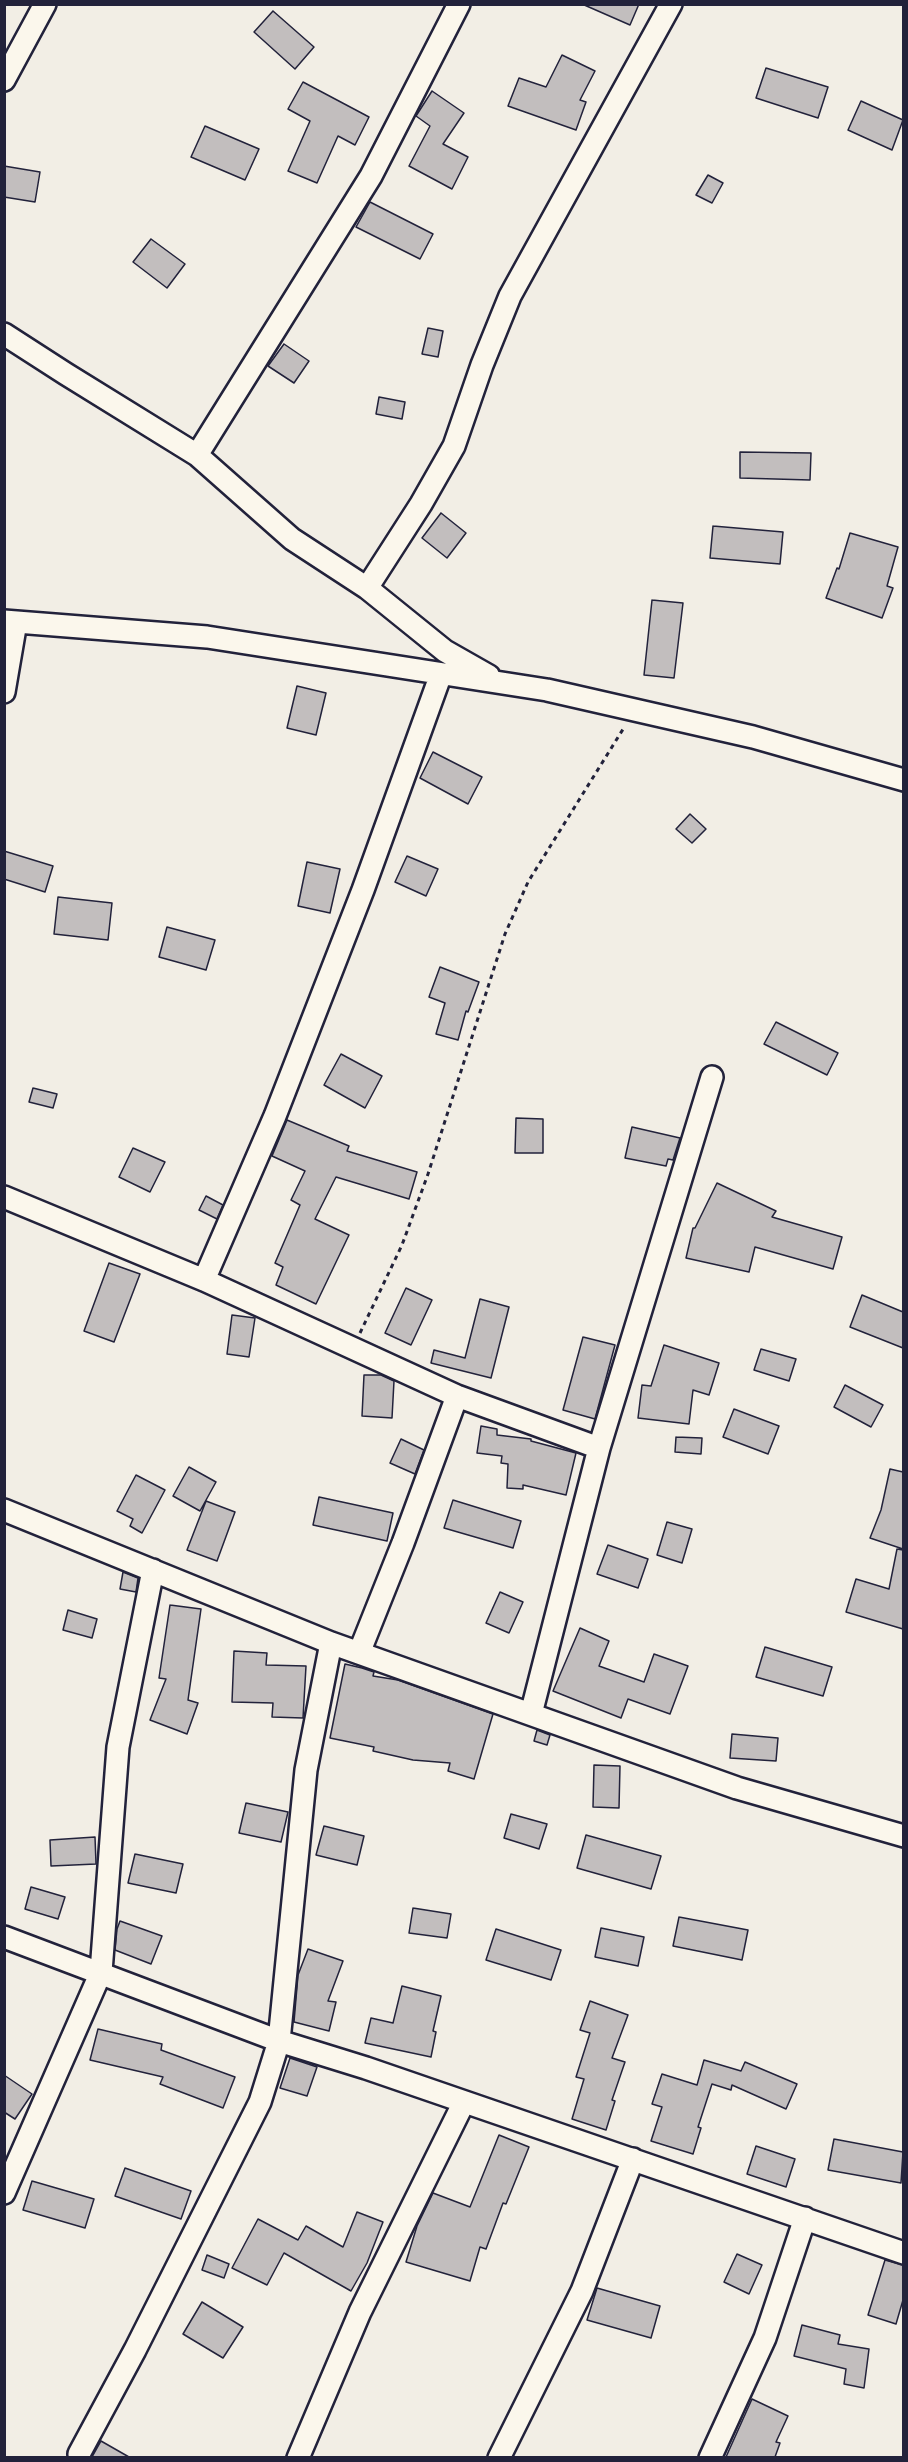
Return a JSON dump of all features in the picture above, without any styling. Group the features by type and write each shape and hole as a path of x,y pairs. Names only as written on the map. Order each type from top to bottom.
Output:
{"street":[{"path":"4,80 45,4"},
{"path":"197,455 371,176 459,4"},
{"path":"367,588 421,504 454,446 482,364 510,296 671,4"},
{"path":"4,334 197,455 292,539 367,588 445,651 500,683"},
{"path":"4,692 10,621 207,637 547,690 753,737 903,780"},
{"path":"204,1280 275,1116 363,890 441,674"},
{"path":"531,1714 599,1448 712,1077"},
{"path":"4,1197 204,1280 457,1396 599,1448"},
{"path":"359,1653 403,1543 457,1396"},
{"path":"4,1510 331,1643 737,1788 903,1836"},
{"path":"4,2193 101,1972 118,1747 153,1570"},
{"path":"79,2454 135,2350 260,2103 279,2041 306,1770 331,1643"},
{"path":"4,1937 279,2041 633,2159 684,2179 903,2253"},
{"path":"298,2457 360,2312 464,2102"},
{"path":"498,2457 582,2291 633,2159"},
{"path":"710,2457 765,2338 805,2218"}],"path":[{"path":"352,1348 402,1245 428,1174 506,934 528,882 634,710"}],"building":[{"path":"582,4 639,4 630,25"},
{"path":"273,11 314,47 295,69 254,32"},
{"path":"562,55 595,71 580,100 586,102 576,130 508,106 519,78 546,87"},
{"path":"766,68 828,87 818,118 756,98"},
{"path":"303,82 369,117 355,145 338,136 317,183 288,171 310,121 288,109"},
{"path":"432,91 464,113 443,144 468,157 452,189 409,166 430,126 416,116"},
{"path":"861,101 903,120 892,150 848,130"},
{"path":"205,126 259,149 245,180 191,157"},
{"path":"4,166 40,172 35,202 4,197"},
{"path":"708,175 723,183 712,203 696,195"},
{"path":"370,202 433,234 420,259 356,227"},
{"path":"151,239 185,264 167,288 133,262"},
{"path":"428,328 443,331 438,357 422,354"},
{"path":"284,344 309,361 294,383 268,366"},
{"path":"379,397 405,402 402,419 376,414"},
{"path":"740,452 811,453 810,480 740,478"},
{"path":"441,513 466,533 447,558 422,538"},
{"path":"713,526 783,532 780,564 710,558"},
{"path":"850,533 898,547 887,586 893,588 882,618 826,598 837,568 839,569"},
{"path":"652,600 683,603 674,678 644,675"},
{"path":"297,686 326,693 316,735 287,728"},
{"path":"433,752 482,777 468,804 420,778"},
{"path":"690,814 706,829 692,843 676,829"},
{"path":"4,851 53,866 45,892 4,879"},
{"path":"407,856 438,869 426,896 395,882"},
{"path":"307,862 340,869 330,913 298,906"},
{"path":"58,897 112,903 108,940 54,934"},
{"path":"167,927 215,940 206,970 159,957"},
{"path":"440,967 479,982 468,1012 466,1011 458,1040 436,1034 445,1003 429,997"},
{"path":"776,1022 838,1053 827,1075 764,1044"},
{"path":"341,1054 382,1076 365,1108 324,1085"},
{"path":"33,1088 57,1094 53,1108 29,1102"},
{"path":"516,1118 543,1119 543,1153 515,1153"},
{"path":"287,1120 349,1146 347,1151 417,1172 409,1199 336,1177 315,1219 349,1235 316,1304 276,1285 283,1267 275,1263 300,1205 291,1200 305,1171 272,1156"},
{"path":"632,1127 680,1138 673,1160 668,1159 666,1166 625,1158"},
{"path":"133,1148 165,1162 150,1192 119,1177"},
{"path":"717,1183 776,1211 772,1217 842,1237 833,1269 755,1247 749,1272 686,1258 693,1228"},
{"path":"206,1196 223,1205 217,1219 199,1210"},
{"path":"109,1263 140,1274 114,1342 84,1331"},
{"path":"406,1288 432,1300 411,1345 385,1333"},
{"path":"862,1295 903,1312 903,1348 850,1327"},
{"path":"480,1299 509,1307 491,1378 431,1363 434,1350 465,1358"},
{"path":"232,1315 255,1318 249,1357 227,1354"},
{"path":"583,1337 615,1345 595,1419 563,1410"},
{"path":"664,1345 719,1363 709,1395 693,1390 689,1424 638,1418 642,1385 651,1386"},
{"path":"761,1349 796,1359 789,1381 754,1370"},
{"path":"364,1375 381,1375 394,1381 392,1418 362,1416"},
{"path":"845,1385 883,1405 871,1427 834,1407"},
{"path":"734,1409 779,1426 768,1454 723,1437"},
{"path":"481,1426 497,1429 497,1435 531,1439 531,1441 576,1453 566,1495 523,1485 523,1489 507,1488 508,1464 501,1463 502,1456 477,1453"},
{"path":"676,1437 702,1438 701,1454 675,1452"},
{"path":"401,1439 424,1450 415,1474 390,1463"},
{"path":"189,1467 216,1482 200,1511 173,1496"},
{"path":"890,1469 903,1472 903,1549 870,1538 881,1510"},
{"path":"136,1475 165,1490 142,1533 130,1526 133,1519 117,1511"},
{"path":"319,1497 393,1513 387,1541 313,1525"},
{"path":"453,1500 521,1521 513,1548 444,1528"},
{"path":"206,1501 235,1512 217,1561 187,1550"},
{"path":"667,1522 692,1529 682,1563 657,1555"},
{"path":"608,1545 648,1559 638,1588 597,1574"},
{"path":"897,1549 903,1550 903,1629 846,1612 856,1579 889,1589"},
{"path":"123,1572 138,1578 136,1592 120,1589"},
{"path":"500,1592 523,1602 509,1633 486,1623"},
{"path":"170,1605 201,1609 188,1700 198,1703 187,1734 150,1720 166,1679 159,1678"},
{"path":"68,1610 97,1619 92,1638 63,1630"},
{"path":"580,1628 609,1641 599,1666 644,1682 654,1654 688,1666 670,1714 628,1699 621,1718 553,1691"},
{"path":"765,1647 832,1667 823,1696 756,1677"},
{"path":"234,1651 267,1653 266,1665 306,1666 303,1718 272,1717 273,1703 232,1702"},
{"path":"345,1664 374,1672 373,1676 398,1680 493,1714 474,1779 448,1771 450,1763 413,1760 373,1751 374,1747 330,1738"},
{"path":"537,1730 550,1735 547,1745 534,1741"},
{"path":"732,1734 778,1738 776,1761 730,1758"},
{"path":"594,1765 620,1766 619,1808 593,1807"},
{"path":"246,1803 288,1812 281,1842 239,1833"},
{"path":"511,1814 547,1824 539,1849 504,1838"},
{"path":"324,1826 364,1836 357,1865 316,1855"},
{"path":"586,1835 661,1856 651,1889 577,1868"},
{"path":"95,1837 96,1864 51,1866 50,1840"},
{"path":"135,1854 183,1864 176,1893 128,1883"},
{"path":"31,1887 65,1897 58,1919 25,1909"},
{"path":"413,1908 451,1914 447,1938 409,1933"},
{"path":"679,1917 748,1930 742,1960 673,1946"},
{"path":"120,1921 162,1936 151,1964 115,1950"},
{"path":"601,1928 644,1937 638,1966 595,1957"},
{"path":"496,1929 561,1950 551,1980 486,1960"},
{"path":"308,1949 343,1961 328,2001 336,2002 329,2031 294,2022 298,1975"},
{"path":"402,1986 441,1996 433,2031 436,2032 431,2057 365,2043 371,2018 393,2023"},
{"path":"590,2001 628,2015 612,2058 625,2062 612,2100 615,2101 606,2130 572,2119 584,2079 576,2077 590,2033 580,2030"},
{"path":"98,2029 162,2044 161,2050 235,2077 223,2108 160,2084 163,2077 90,2060"},
{"path":"290,2058 317,2067 307,2096 280,2088"},
{"path":"704,2060 741,2071 745,2062 797,2084 786,2109 732,2085 731,2090 712,2084 698,2127 701,2128 693,2154 651,2141 662,2107 652,2104 662,2074 697,2085"},
{"path":"4,2075 32,2094 15,2119 4,2112"},
{"path":"499,2135 529,2147 506,2204 503,2203 486,2249 480,2247 470,2281 406,2262 417,2226 433,2193 470,2207"},
{"path":"834,2139 903,2152 901,2183 828,2170"},
{"path":"756,2146 795,2159 786,2187 747,2174"},
{"path":"125,2168 191,2191 181,2219 115,2196"},
{"path":"32,2181 94,2199 85,2228 23,2210"},
{"path":"357,2212 383,2222 367,2263 351,2291 284,2253 267,2285 232,2268 258,2219 298,2240 306,2226 343,2247"},
{"path":"737,2254 762,2265 749,2294 724,2282"},
{"path":"207,2255 229,2264 224,2278 202,2270"},
{"path":"885,2260 903,2265 903,2300 896,2324 868,2315"},
{"path":"597,2288 660,2306 651,2338 587,2320"},
{"path":"202,2302 243,2327 223,2358 183,2334"},
{"path":"802,2325 840,2335 838,2344 869,2349 864,2388 844,2384 846,2369 794,2356"},
{"path":"752,2399 788,2416 776,2442 780,2443 775,2457 726,2457"},
{"path":"101,2441 129,2457 92,2457"}]}
